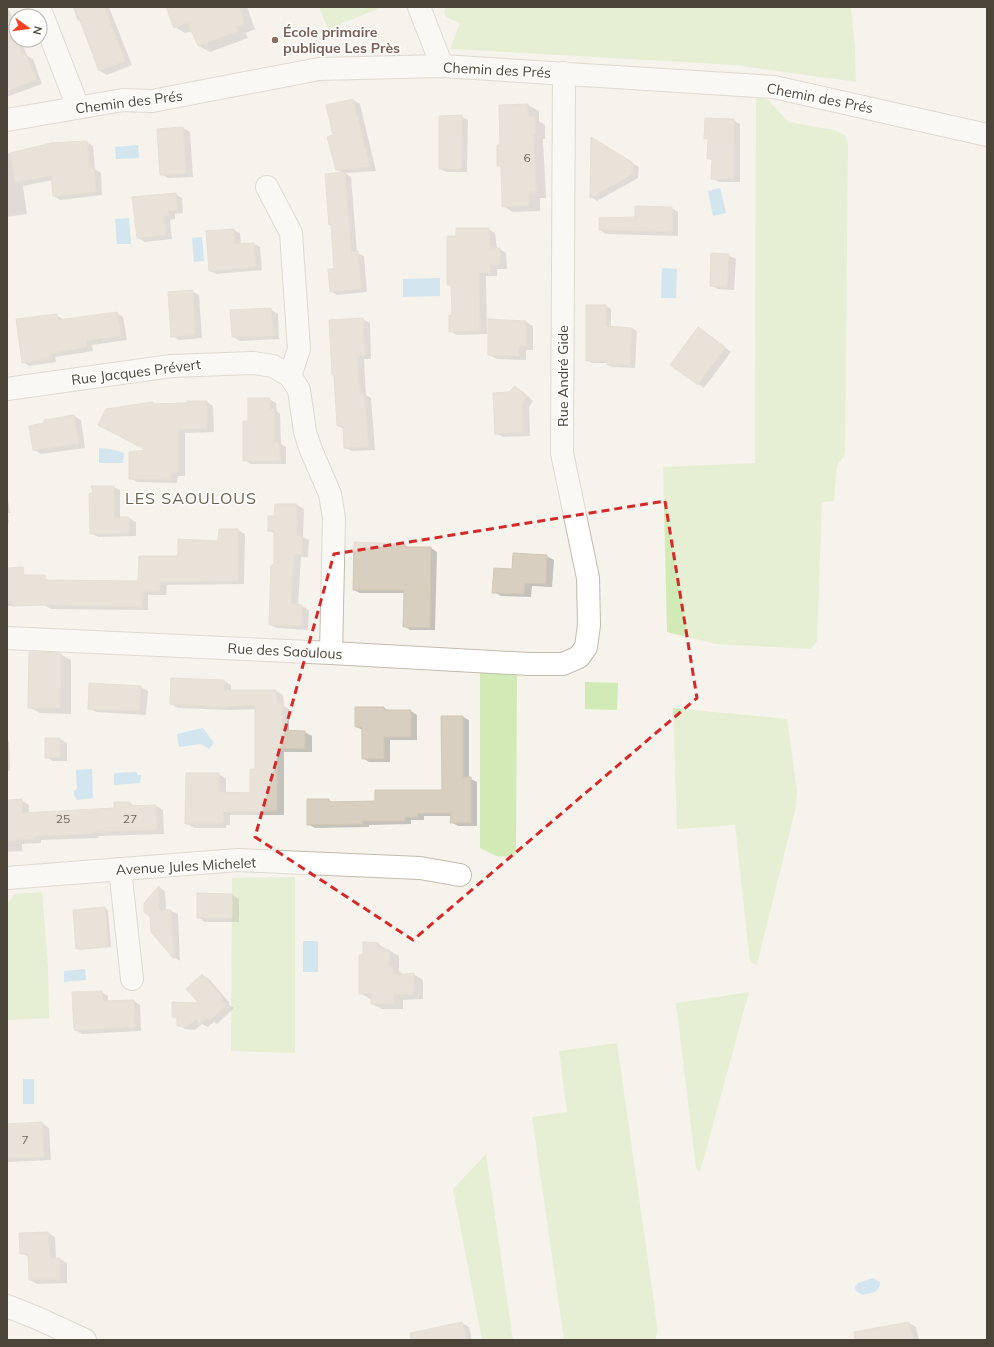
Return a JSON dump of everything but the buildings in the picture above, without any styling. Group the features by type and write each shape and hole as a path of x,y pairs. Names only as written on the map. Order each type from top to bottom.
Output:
{"street":[{"path":"39,7 78,107"},
{"path":"420,7 442,66"},
{"name":"Chemin des Prés","path":"7,120 123,100 152,102 318,69 442,66 774,87 987,135"},
{"name":"Rue André Gide","path":"563,664 579,656 586,648 589,625 588,578 562,453 564,74"},
{"path":"267,187 291,233 299,349 290,376 299,390 305,432 330,494 334,518 330,653"},
{"name":"Rue Jacques Prévert","path":"7,389 171,366 253,363 273,366 290,376"},
{"name":"Rue des Saoulous","path":"7,638 563,664"},
{"name":"Avenue Jules Michelet","path":"7,878 238,860 420,868 460,875"},
{"path":"120,869 132,979"},
{"path":"7,1306 85,1340"}],"highlighted area":[{"path":"665,501 697,698 413,940 255,837 334,554"}],"green space":[{"path":"319,7 383,7 328,29"},
{"path":"446,7 851,7 856,82 735,65 453,49 451,47 460,23 446,17 444,11"},
{"path":"756,97 769,101 789,122 834,130 845,135 848,144 845,454 837,466 834,501 822,502 817,641 811,649 716,644 667,632 663,467 755,463"},
{"path":"480,671 517,673 516,857 496,856 480,848"},
{"path":"585,682 618,683 617,710 585,709"},
{"path":"673,708 787,719 797,791 796,806 757,965 750,962 735,825 677,829"},
{"path":"295,877 295,1053 231,1051 232,878"},
{"path":"42,892 48,967 49,1018 7,1020 7,904 15,894"},
{"path":"749,992 700,1172 696,1168 676,1003"},
{"path":"617,1043 658,1331 655,1340 564,1340 532,1117 567,1112 559,1051"},
{"path":"486,1154 513,1340 482,1340 453,1189"}],"water":[{"path":"138,145 139,158 116,159 115,147"},
{"path":"720,188 726,213 713,216 708,191"},
{"path":"129,218 131,244 117,244 115,219"},
{"path":"202,237 204,261 194,262 192,238"},
{"path":"662,268 677,269 676,298 661,298"},
{"path":"440,278 440,296 403,297 403,279"},
{"path":"99,448 111,449 124,453 123,463 99,463"},
{"path":"203,728 214,743 209,749 201,744 179,747 177,734"},
{"path":"92,769 93,798 77,800 74,795 74,791 77,789 76,770"},
{"path":"136,772 138,775 141,775 140,783 114,785 114,773"},
{"path":"303,941 318,941 318,972 303,972"},
{"path":"85,969 86,980 64,982 64,971"},
{"path":"23,1079 34,1079 34,1104 23,1104"},
{"path":"873,1278 880,1282 877,1290 863,1295 856,1291 855,1287 858,1283"}],"place":[{"name":"École primaire publique Les Près","path":"275,40"}],"district":[{"name":"LES SAOULOUS","path":"191,498"}]}
